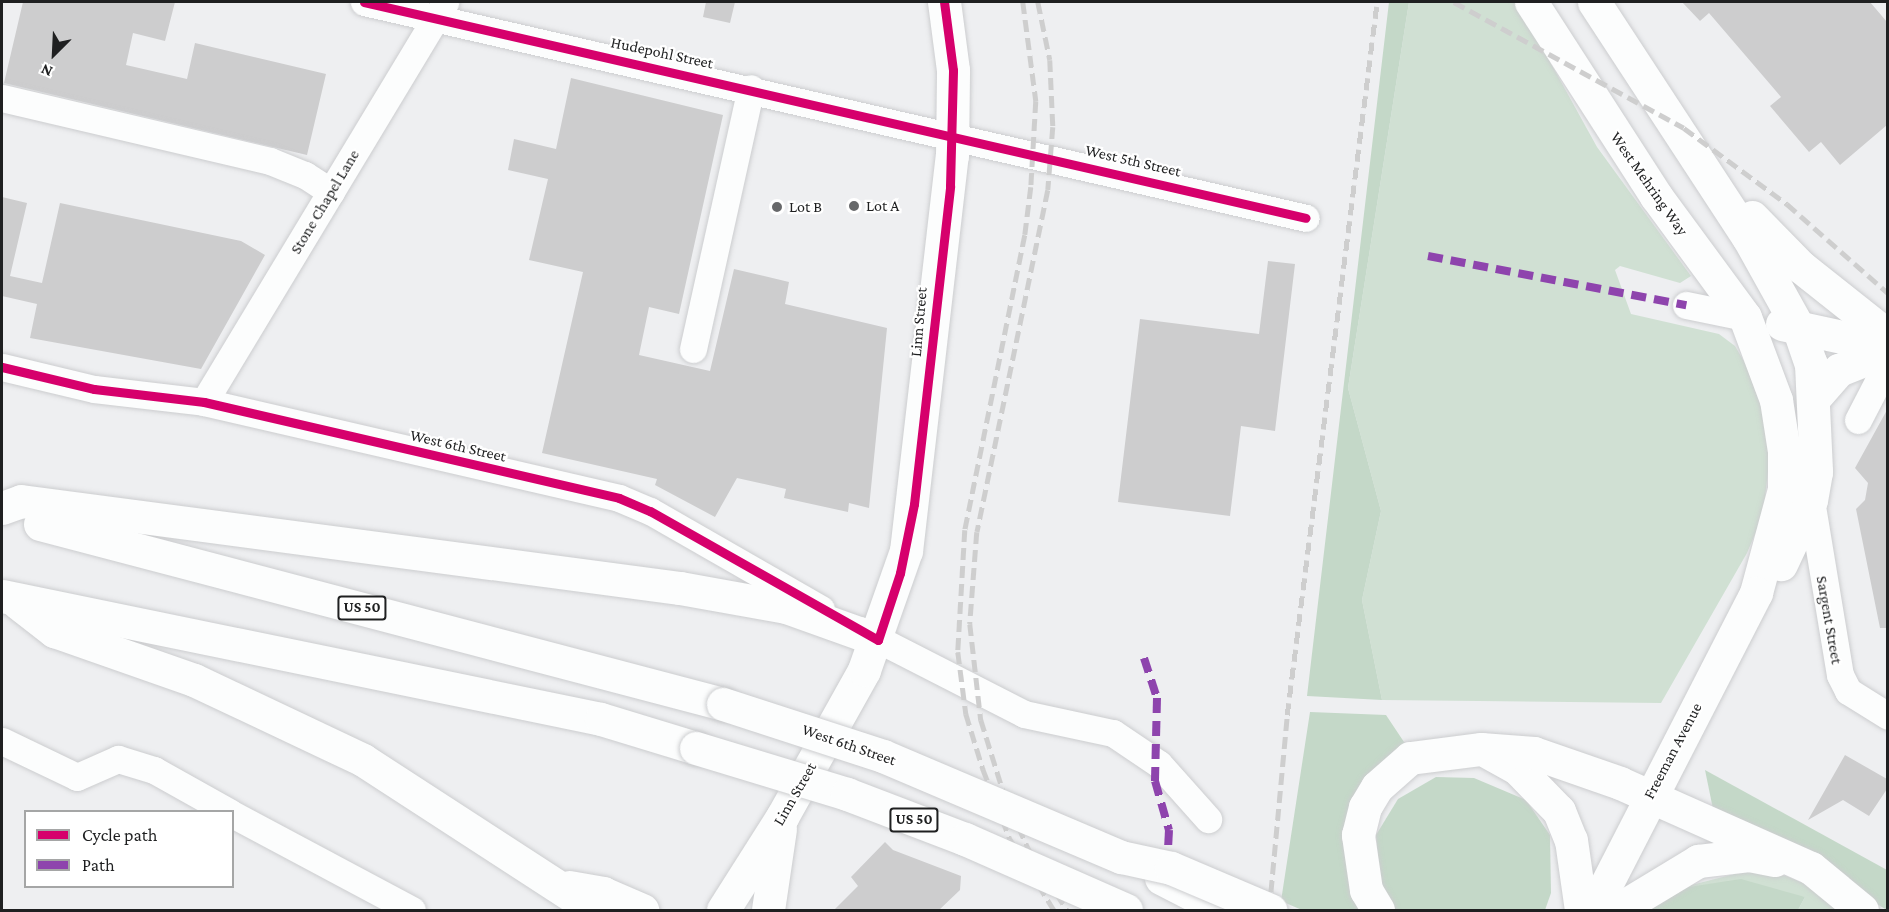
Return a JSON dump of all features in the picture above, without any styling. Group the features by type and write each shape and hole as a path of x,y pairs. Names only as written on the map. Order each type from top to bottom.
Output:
{"main road":[{"name":"Linn Street","path":"723,910 782,817 878,640 900,573 914,504 953,134 953,70 944,2"},
{"name":"West Mehring Way","path":"1531,2 1656,196 1745,317"},
{"path":"1594,2 1811,330"},
{"path":"1690,148 1789,257 1884,354"},
{"path":"1745,317 1811,330 1884,354"},
{"name":"Freeman Avenue","path":"1593,910 1756,593 1784,489 1784,450 1776,400 1745,317"},
{"name":"Freeman Avenue","path":"1756,593 1778,569 1811,500 1816,472 1816,396 1811,330"},
{"path":"1816,396 1839,370 1884,354"},
{"path":"2,508 21,501 680,588 786,607 878,640"},
{"name":"West 6th Street","path":"2,514 723,704 883,756 1121,857 1223,910"},
{"path":"7,597 54,631 194,680 363,760 594,910"},
{"name":"US 50","path":"7,597 601,719 847,794 965,839 1126,910"},
{"path":"1481,749 1517,768 1559,811 1571,840 1581,910"},
{"path":"1378,910 1365,890 1358,835 1365,807 1377,787 1410,758 1443,750 1481,749 1534,753 1650,796 1811,868 1862,910"},
{"path":"768,910 782,817"},
{"path":"1617,910 1698,861 1749,855 1811,868"},
{"path":"1121,857 1171,868 1270,910"},
{"path":"556,885 603,892 642,910"}],"street":[{"name":"Hudepohl Street","path":"364,2 440,10 751,88 953,134"},
{"name":"Stone Chapel Lane","path":"204,402 440,10"},
{"path":"693,349 751,88"},
{"path":"2,98 270,161 305,175 331,192"},
{"name":"West 5th Street","path":"953,134 1306,218"},
{"path":"1686,305 1745,317"},
{"path":"1858,420 1884,354"},
{"name":"West 6th Street","path":"2,367 94,389 204,402 619,498 650,511 878,640 1024,714 1113,733 1159,764 1208,819"},
{"name":"Sargent Street","path":"1811,500 1840,675 1848,691 1887,716"},
{"path":"2,741 77,777 118,759 154,770 226,810"},
{"path":"234,815 412,910"}],"green space":[{"path":"1389,2 1409,2 1348,388 1381,511 1362,600 1382,700 1307,696"},
{"path":"1409,2 1517,2 1597,147 1691,276 1680,283 1620,266 1615,270 1631,314 1719,334 1735,346 1753,377 1765,420 1769,463 1763,515 1747,553 1661,703 1382,700 1362,600 1381,511 1348,388"},
{"path":"1310,712 1386,715 1408,748 1376,770 1363,910 1302,910 1281,901"},
{"path":"1705,770 1887,870 1887,910 1713,809"},
{"path":"1436,777 1474,778 1526,800 1550,835 1551,893 1545,910 1394,910 1380,880 1376,835 1398,799"},
{"path":"1746,871 1786,876 1817,889 1843,910 1798,910 1805,897 1676,889"},
{"path":"1741,879 1805,897 1798,910 1648,910 1676,889"}],"building":[{"path":"23,2 175,2 165,41 133,33 126,65 187,79 195,43 326,74 307,155 4,83"},
{"path":"706,2 735,2 730,23 703,17"},
{"path":"1682,2 1870,2 1887,22 1887,125 1840,165 1821,142 1809,152 1770,106 1781,97 1709,13 1700,21"},
{"path":"571,78 723,115 679,314 649,307 639,355 710,371 734,269 789,282 785,304 887,328 869,508 849,503 848,512 784,498 786,489 737,478 715,517 655,485 657,479 542,453 583,272 529,260 548,179 508,170 514,139 556,149"},
{"path":"2,197 27,203 10,276 42,283 60,203 241,241 265,255 201,369 30,338 37,304 2,296"},
{"path":"1268,261 1295,264 1275,431 1241,426 1230,516 1118,502 1140,319 1259,334"},
{"path":"1887,410 1887,628 1880,628 1856,509 1865,500 1868,483 1855,468"},
{"path":"1845,755 1887,779 1887,789 1869,816 1843,800 1808,820"},
{"path":"885,842 893,850 961,876 960,890 939,910 834,910 858,886 851,877"}],"railway":[{"path":"1023,2 1036,101 1031,187 1025,235 965,530 958,652 966,714 983,769 1010,839 1054,910"},
{"path":"1038,2 1050,60 1053,127 1048,190 977,532 970,624 981,720 1004,794 1028,848 1067,910"},
{"path":"1269,910 1287,715 1377,2"},
{"path":"1454,2 1684,128 1787,204 1888,293"}],"marked path":[{"path":"1428,256 1686,305"},
{"path":"1144,658 1157,698 1155,781 1169,830 1168,851"}],"cycle path":[{"path":"364,2 1306,218"},
{"path":"2,367 94,389 204,402 619,498 650,511 878,640 900,573 914,504 950,186 953,70 944,2"}],"place":[{"name":"Lot A","path":"854,206"},
{"name":"Lot B","path":"777,207"}]}
